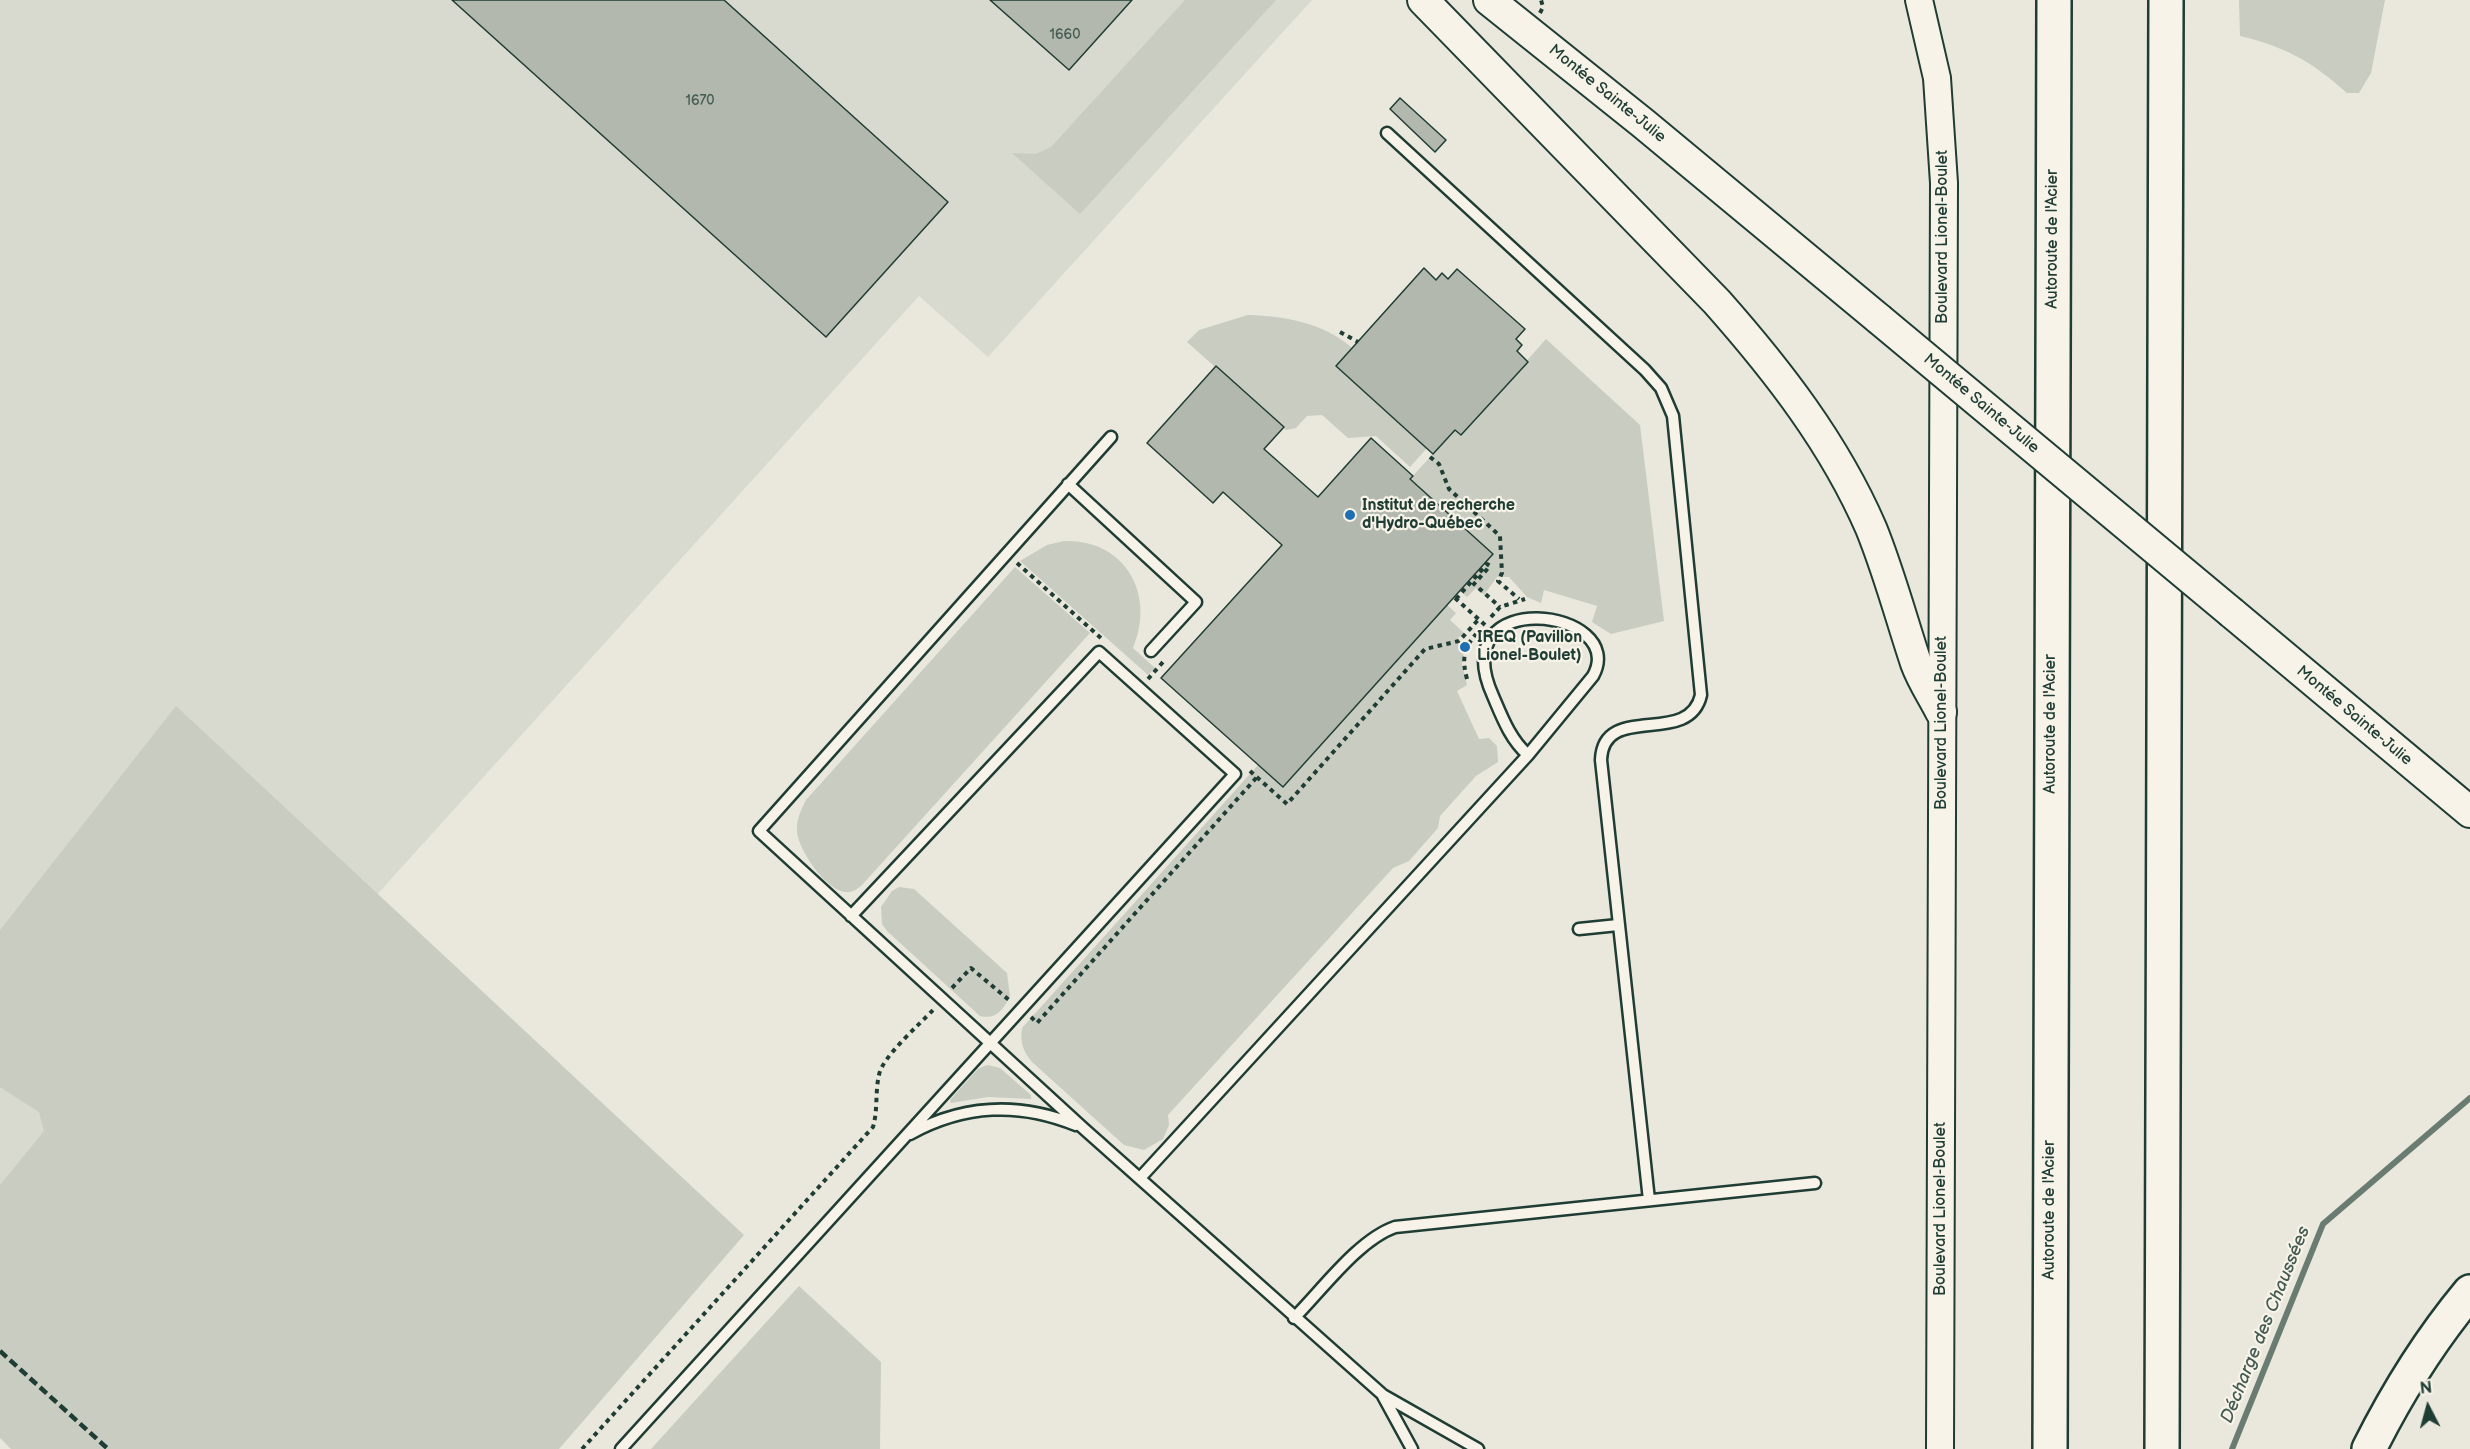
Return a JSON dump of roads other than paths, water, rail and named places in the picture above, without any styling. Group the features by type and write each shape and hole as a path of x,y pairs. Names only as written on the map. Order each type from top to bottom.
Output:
{"highway":[{"name":"Autoroute de l'Acier","path":"2050,1449 2054,0"},
{"path":"2162,1449 2166,0"},
{"path":"2370,1449 2421,1358 2470,1292"}],"main road":[{"path":"1423,0 1667,248 1762,353 1801,404 1833,454 1863,510 1892,583 1917,665 1941,712"},
{"name":"Montée Sainte-Julie","path":"1489,0 1536,19 1879,319 2470,812"},
{"path":"1511,0 1536,19"}],"street":[{"name":"Boulevard Lionel-Boulet","path":"1919,0 1935,68 1943,141 1941,1449"}],"lane":[{"path":"1387,133 1645,370 1661,388 1670,406 1701,695 1697,706 1684,719 1622,729 1612,734 1602,748 1601,760 1649,1200"},
{"path":"1111,436 1068,484 1051,507 759,831 1083,1128 1383,1395 1478,1449"},
{"path":"1068,484 1196,602 1151,651"},
{"path":"1140,1178 1528,755 1599,666 1596,646 1590,637 1577,628 1539,618 1516,620 1505,624 1487,646 1484,658 1487,684 1514,739 1528,755"},
{"path":"621,1449 1234,774 1099,652 851,916"},
{"path":"1579,929 1618,924"},
{"path":"902,1138 940,1119 978,1109 1000,1108 1039,1112 1083,1128"},
{"path":"1294,1318 1366,1244 1384,1231 1395,1227 1815,1183"},
{"path":"1383,1395 1412,1449"}],"waterway":[{"name":"Décharge des Chaussées","path":"2232,1449 2323,1224 2470,1098"}],"railway":[{"path":"0,1351 108,1449"}],"place":[{"name":"Institut de recherche d'Hydro-Québec","path":"1350,515"},
{"name":"IREQ (Pavillon Lionel-Boulet)","path":"1465,647"}]}
